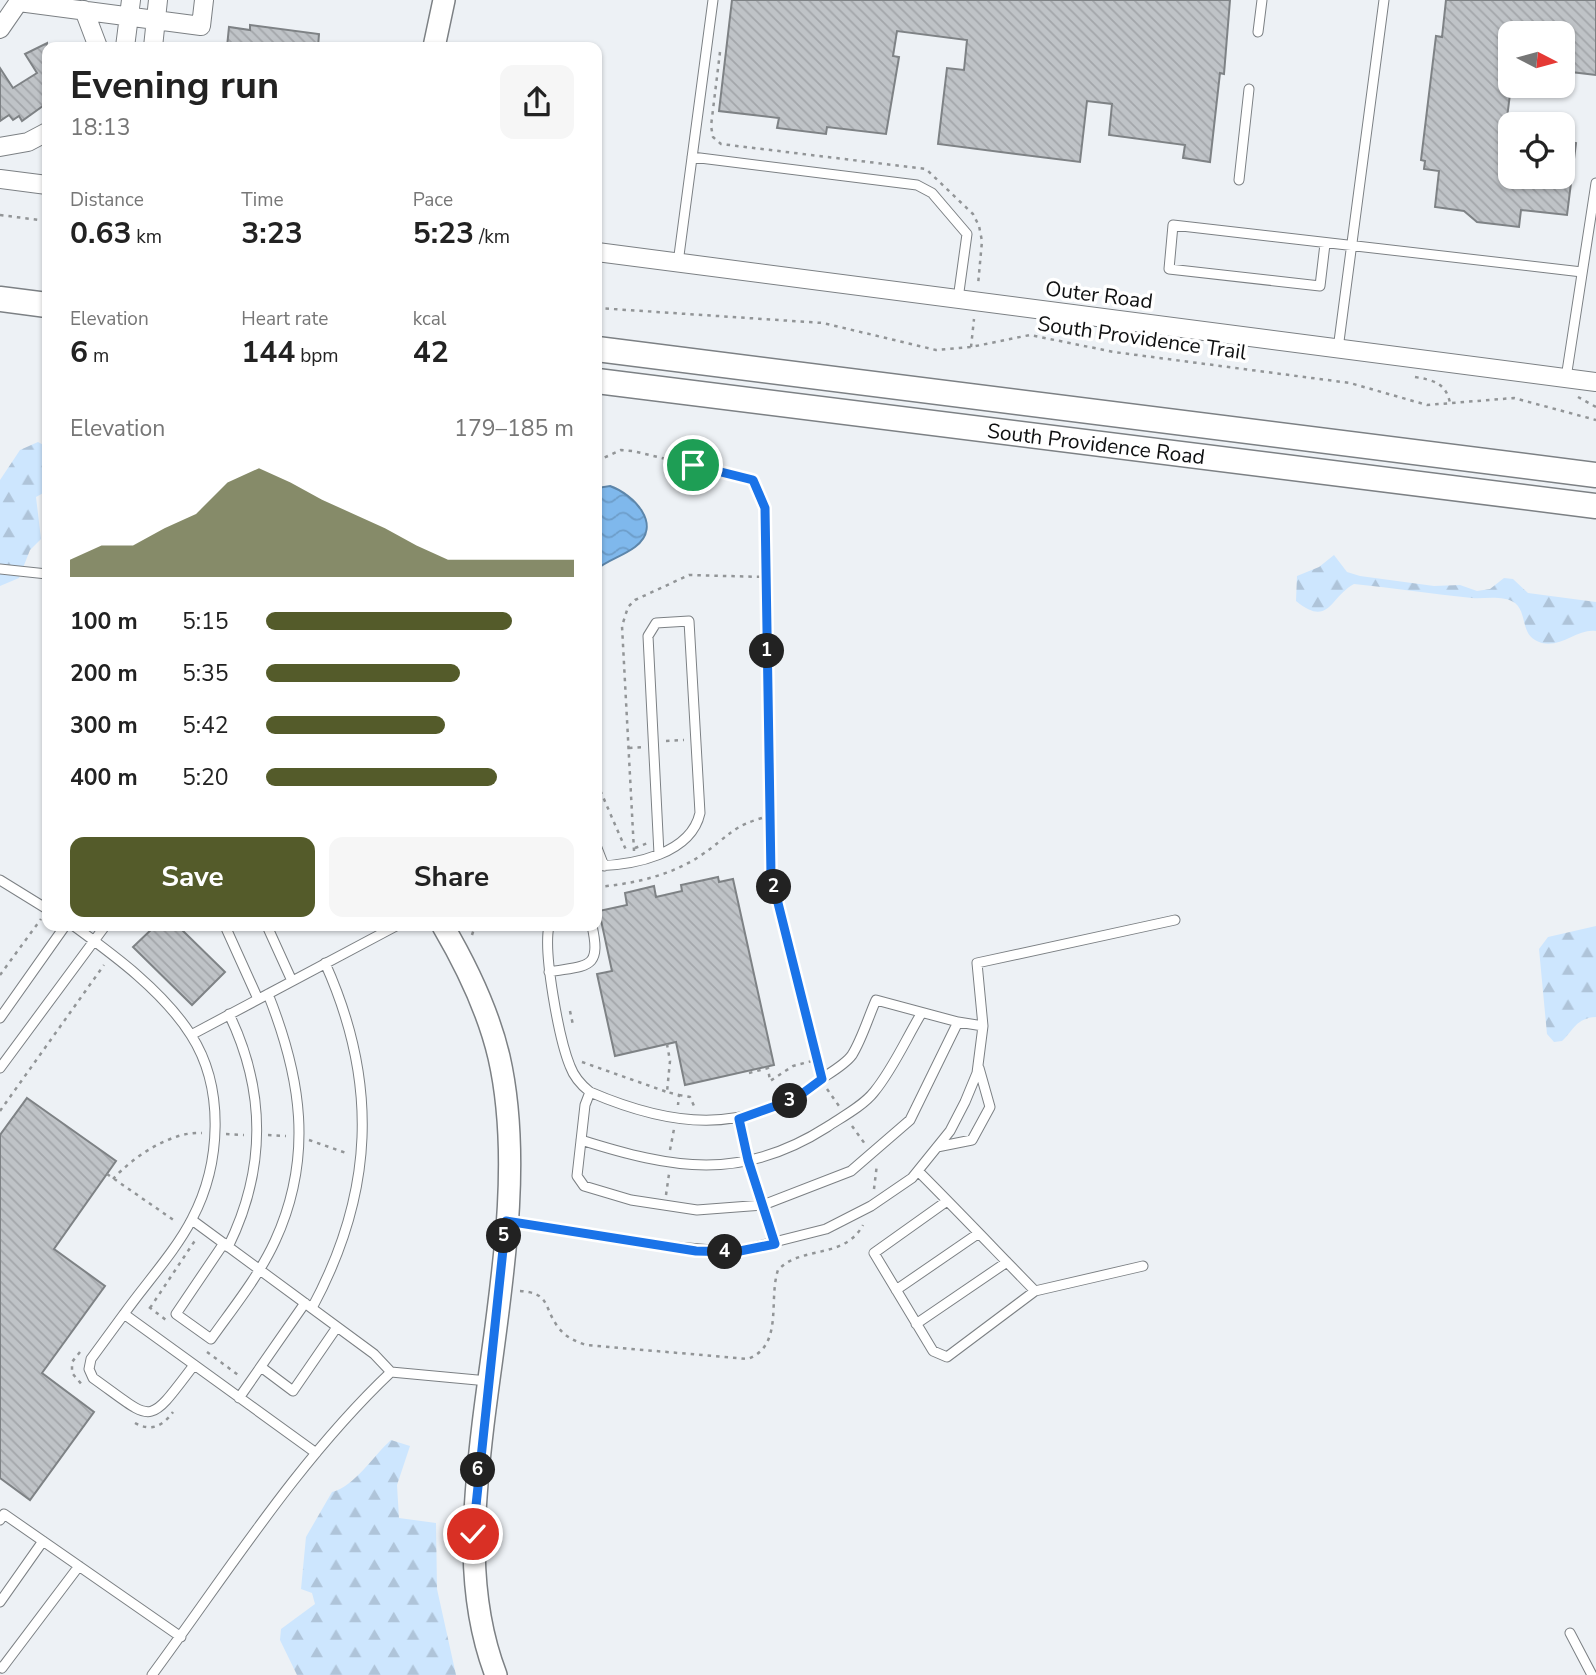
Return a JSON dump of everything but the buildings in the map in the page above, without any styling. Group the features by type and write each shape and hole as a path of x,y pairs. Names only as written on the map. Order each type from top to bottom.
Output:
{"main road":[{"path":"0,299 42,303"},
{"name":"South Providence Road","path":"602,350 1596,475"},
{"name":"South Providence Road","path":"602,382 1596,506"}],"street":[{"path":"154,42 158,0"},
{"path":"0,29 20,1 83,10 130,8 156,19 201,26 204,0"},
{"path":"434,42 444,0"},
{"path":"126,42 130,8"},
{"path":"83,10 96,42"},
{"path":"0,146 28,142 42,135"},
{"path":"0,179 42,184"},
{"name":"Outer Road","path":"602,253 1596,382"},
{"path":"446,931 471,977 498,1056 510,1133 500,1289 473,1534 475,1594 496,1675"}],"lane":[{"path":"678,263 713,0"},
{"path":"1258,32 1262,0"},
{"path":"1338,349 1384,0"},
{"path":"1238,180 1249,89"},
{"path":"692,157 917,185 932,193 967,234 958,299"},
{"path":"1566,379 1596,183"},
{"path":"1325,244 1320,286 1169,269 1174,225 1325,244 1351,248 1582,272"},
{"path":"0,569 42,573"},
{"path":"602,866 631,862 659,854 681,844 697,829 700,814 689,621 656,623 648,636 659,854"},
{"path":"0,880 42,906"},
{"path":"506,1221 696,1251 735,1252 775,1244 825,1229 871,1206 918,1171 950,1131 965,1102 978,1065 982,1026 977,963 1175,920"},
{"path":"0,1018 61,931"},
{"path":"81,931 162,1000 191,1035 206,1067 215,1107 215,1134 209,1178 192,1220 91,1359 89,1369 93,1377 142,1412 152,1413 162,1407 194,1365"},
{"path":"0,1068 102,931"},
{"path":"227,931 258,999"},
{"path":"269,931 292,981"},
{"path":"191,1035 386,931"},
{"path":"548,931 546,955 570,1066 579,1083 590,1092 643,1113 706,1122 739,1119 795,1099 851,1056 876,1000 921,1014 982,1026"},
{"path":"550,972 589,964 596,958 593,931"},
{"path":"239,1398 330,1274 347,1230 362,1154 364,1112 349,1027 325,963"},
{"path":"229,1014 244,1047 253,1079 257,1135 250,1188 226,1245 176,1314 211,1339 259,1269 287,1211 297,1173 298,1096 291,1058 268,993"},
{"path":"581,1140 669,1164 706,1166 748,1160 793,1148 873,1094 921,1014"},
{"path":"590,1092 577,1176 584,1185 631,1200 696,1210 763,1205 851,1171 910,1119 958,1022"},
{"path":"937,1147 972,1140 990,1107 978,1065"},
{"path":"739,1119 748,1160 775,1244"},
{"path":"918,1171 1035,1291"},
{"path":"947,1201 874,1253 933,1351 947,1357 1035,1291 1143,1266"},
{"path":"192,1220 374,1354 391,1372 488,1381"},
{"path":"896,1290 979,1233"},
{"path":"916,1324 1007,1262"},
{"path":"124,1314 316,1453"},
{"path":"261,1367 293,1391 337,1327"},
{"path":"152,1675 316,1453 346,1415 391,1372"},
{"path":"0,1520 4,1514 181,1637"},
{"path":"0,1601 43,1541"},
{"path":"0,1667 2,1668 79,1566"},
{"path":"1570,1633 1592,1675"}],"path":[{"path":"0,215 42,220"},
{"name":"South Providence Trail","path":"602,308 823,324 936,350 971,347 1030,335 1114,352 1350,383 1427,405 1514,398 1596,420"},
{"path":"500,1289 535,1292 545,1299 557,1326 569,1338 586,1345 748,1359 760,1354 769,1343 778,1270 784,1263 835,1249 847,1243 859,1231 871,1206 877,1167 871,1152 822,1079 771,875 765,508 753,480 633,451 621,450 602,459"},
{"path":"602,794 631,862"},
{"path":"602,886 637,882 674,869 697,857 733,828 769,816"},
{"path":"0,975 41,919 34,914"},
{"path":"472,935 473,931"},
{"path":"0,1111 104,965 113,971"},
{"path":"562,970 575,1037"},
{"path":"749,1073 768,1068 771,1081 793,1066 816,1060"},
{"path":"581,1062 667,1092"},
{"path":"679,1096 690,1097 696,1110"},
{"path":"203,1140 204,1123"},
{"path":"113,1179 125,1165 177,1136 204,1133"},
{"path":"215,1134 299,1136 341,1153 362,1154"},
{"path":"107,1174 176,1222 182,1214"},
{"path":"150,1308 197,1240 185,1229"},
{"path":"80,1352 72,1362 72,1373 88,1390"},
{"path":"129,1418 139,1426 150,1428 159,1426 176,1409"}],"green space":[{"path":"38,442 42,444 42,494 36,497 41,539 30,550 19,578 0,586 0,480 20,450"},
{"path":"1334,555 1347,572 1360,576 1434,586 1460,585 1477,591 1490,589 1504,578 1513,579 1528,593 1596,602 1596,631 1581,633 1551,644 1543,643 1531,637 1519,607 1510,601 1354,584 1323,611 1307,609 1296,601 1297,576 1319,567"},
{"path":"1596,926 1596,1017 1580,1022 1562,1041 1554,1042 1547,1034 1539,949 1548,937"},
{"path":"391,1440 410,1446 397,1485 399,1518 436,1523 437,1589 456,1675 297,1675 280,1640 281,1629 315,1604 312,1593 301,1589 306,1537 332,1492 356,1478"}],"water":[{"path":"610,486 619,490 636,503 646,520 647,529 635,547 602,566 602,487"}],"route":[{"path":"473,1534 506,1221 696,1251 735,1252 775,1244 748,1160 739,1119 795,1099 822,1079 771,875 765,508 753,480 693,465"}]}
